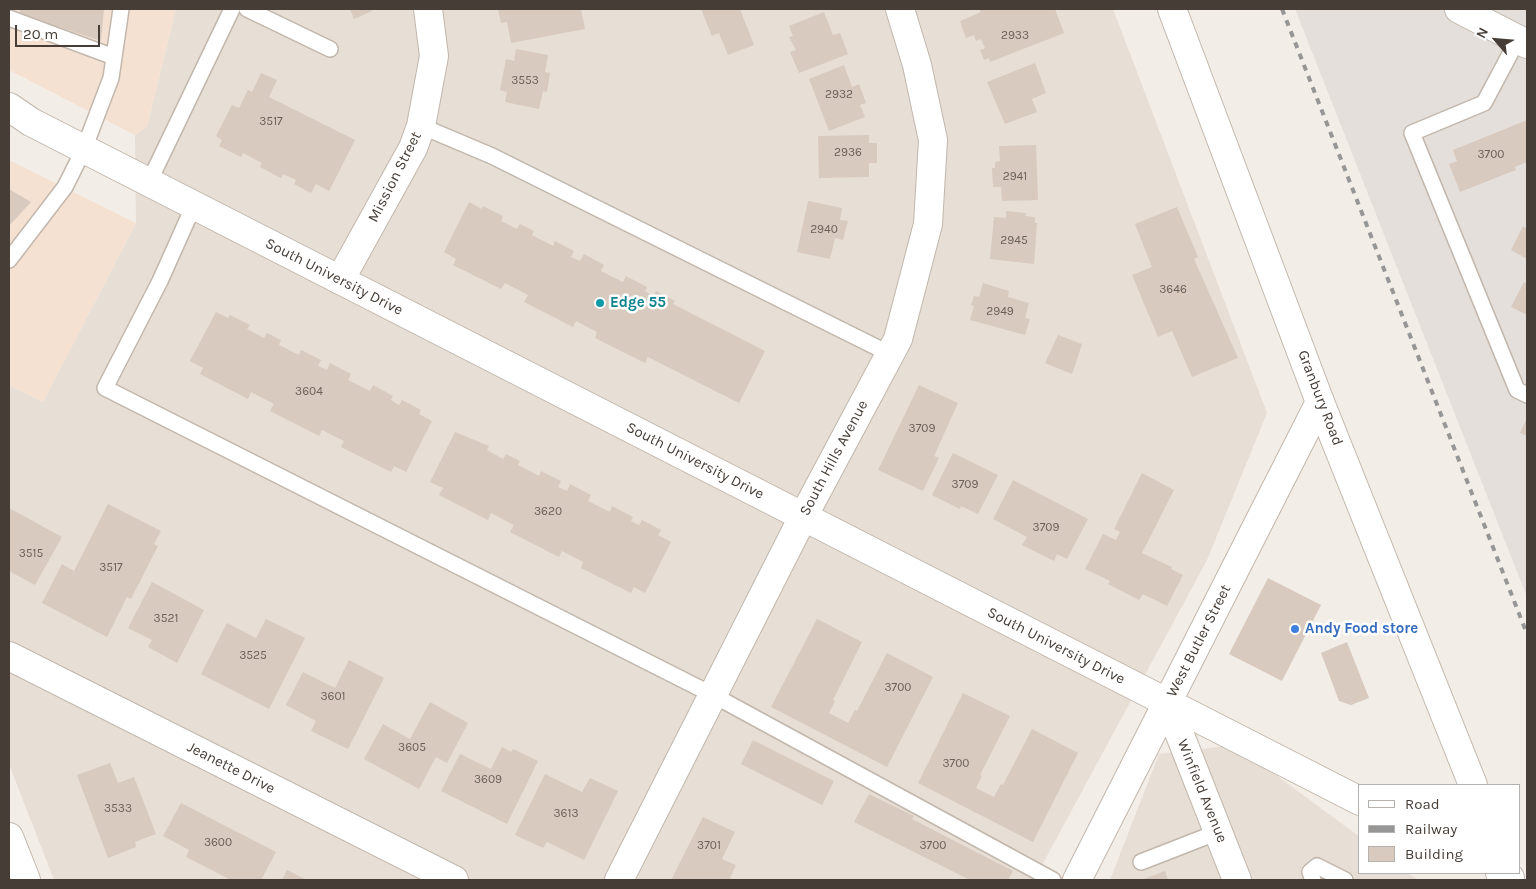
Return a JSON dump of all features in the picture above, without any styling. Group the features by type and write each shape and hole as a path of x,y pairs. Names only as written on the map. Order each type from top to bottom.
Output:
{"street":[{"name":"Mission Street","path":"340,280 413,148 421,126 434,56 428,9"},
{"name":"South Hills Avenue","path":"619,880 803,517 898,339 928,224 933,140 917,65 900,9"},
{"name":"Granbury Road","path":"1172,9 1320,402 1473,784"},
{"path":"1459,9 1523,41"},
{"name":"South University Drive","path":"9,107 20,120 84,149 1358,800"},
{"name":"West Butler Street","path":"1077,880 1320,402"},
{"name":"Jeanette Drive","path":"9,656 454,880"},
{"name":"Winfield Avenue","path":"1167,702 1238,880"},
{"path":"9,837 26,880"}],"lane":[{"path":"9,260 65,187 84,149 111,78 121,9"},
{"path":"148,182 232,9"},
{"path":"246,9 330,49"},
{"path":"9,18 114,57"},
{"path":"1523,41 1484,103 1412,132 1517,390 1527,395"},
{"path":"421,126 492,156 890,354"},
{"path":"194,205 160,281 105,388 713,694 1053,880"},
{"path":"1141,862 1218,832"},
{"path":"1313,880 1310,872 1317,866 1345,880"}],"shaded area":[{"path":"9,9 176,9 147,126 135,135 9,70"},
{"path":"176,9 1113,9 1267,413 1207,560 1034,880 54,880 9,764 9,385 43,402 136,223 135,135 147,126"},
{"path":"1295,9 1527,9 1527,597"},
{"path":"9,160 136,223 43,402 9,385"},
{"path":"1235,745 1358,836 1358,874 1409,874 1418,880 1110,880 1159,754"}],"building":[{"path":"20,9 104,9 101,41 20,14"},
{"path":"350,9 371,9 372,11 354,19"},
{"path":"498,9 581,9 585,29 511,43 507,22 501,23"},
{"path":"701,9 740,9 754,45 728,55 719,33 712,36"},
{"path":"979,9 1055,9 1064,33 990,62 989,58 984,60 980,50 985,48 981,39 976,41 974,35 966,38 960,21 981,12"},
{"path":"824,12 833,35 840,33 848,54 799,73 790,52 796,50 789,37 793,36 789,26"},
{"path":"516,49 548,55 545,72 550,73 547,92 543,91 539,109 505,102 507,92 500,90 506,59 514,61"},
{"path":"1035,63 1046,93 1032,99 1037,112 1005,124 987,82"},
{"path":"844,65 852,87 859,84 866,103 860,105 865,117 829,131 809,79"},
{"path":"261,73 277,80 269,97 355,140 329,191 316,184 311,193 294,184 296,180 283,174 281,178 260,167 262,163 243,153 241,157 219,146 222,140 216,136 232,105 239,108 248,90 252,92"},
{"path":"1527,120 1527,162 1515,167 1516,170 1460,192 1449,164 1457,161 1453,150"},
{"path":"869,135 869,143 877,143 877,163 869,163 869,177 819,178 818,136"},
{"path":"1036,145 1038,200 1002,201 1001,187 993,187 992,168 995,168 995,162 1000,161 999,146"},
{"path":"9,189 31,202 9,226"},
{"path":"808,201 842,208 840,220 848,221 843,240 835,238 830,259 797,252"},
{"name":"Edge 55","path":"469,202 482,209 483,206 503,216 501,221 517,229 520,224 534,231 532,235 553,246 555,241 574,251 571,257 580,261 584,254 604,265 601,271 623,282 626,276 647,287 645,291 653,296 656,291 675,301 673,304 765,351 739,403 648,357 645,363 595,338 597,332 576,321 573,327 524,302 528,295 505,283 501,289 453,265 456,259 444,252"},
{"path":"1177,207 1198,257 1194,259 1238,358 1192,377 1172,331 1158,337 1132,275 1152,267 1135,224"},
{"path":"1006,211 1026,213 1025,216 1035,217 1035,223 1037,223 1034,264 990,259 994,217 1006,218"},
{"path":"1523,226 1527,229 1527,259 1511,250"},
{"path":"1524,282 1527,284 1527,315 1511,307"},
{"path":"983,283 1009,291 1008,297 1029,303 1025,318 1030,319 1025,335 970,320 974,306 971,305 974,296 979,297"},
{"path":"216,312 228,318 230,315 250,325 247,329 264,338 267,333 281,340 279,345 299,355 301,350 321,360 318,366 327,370 330,363 351,374 348,380 370,391 373,385 393,396 391,400 399,405 402,400 421,410 419,414 432,421 406,472 394,466 391,472 341,447 344,441 322,430 319,436 270,411 274,404 251,392 248,399 200,374 203,368 190,361"},
{"path":"1058,335 1082,344 1072,374 1045,363"},
{"path":"919,385 958,403 934,456 939,458 923,491 878,470"},
{"path":"1527,418 1527,436 1520,433"},
{"path":"455,432 489,446 487,450 503,459 506,454 520,461 518,465 539,476 541,471 561,481 558,487 567,491 570,484 591,495 588,501 610,512 612,506 633,517 631,521 639,525 642,520 661,530 658,535 671,542 645,593 634,587 631,593 581,568 583,562 562,551 559,557 510,532 514,525 491,513 488,520 439,495 443,488 430,482"},
{"path":"953,453 998,475 978,514 961,506 960,509 932,495"},
{"path":"1142,473 1174,490 1142,553 1172,567 1171,569 1183,575 1167,606 1143,594 1139,600 1108,584 1110,581 1085,569 1103,534 1116,540 1120,532 1114,529"},
{"path":"1013,480 1088,519 1067,559 1057,554 1054,561 1022,545 1027,537 993,519"},
{"path":"108,504 161,531 154,544 158,546 131,599 127,597 107,637 42,603 62,564 74,571"},
{"path":"9,508 62,537 35,585 9,571"},
{"path":"1268,578 1321,605 1282,681 1229,654"},
{"path":"152,582 204,610 177,663 148,647 152,640 128,628"},
{"path":"266,619 305,638 269,709 201,674 227,623 256,638"},
{"path":"817,619 862,642 833,700 835,701 829,713 848,723 855,710 857,711 887,653 933,677 887,767 771,707"},
{"path":"1347,642 1369,698 1351,705 1339,701 1321,653"},
{"path":"349,660 384,678 348,749 311,731 316,721 286,705 303,672 335,688"},
{"path":"963,693 1010,716 980,775 982,776 976,788 994,797 1001,784 1003,785 1032,729 1078,753 1033,842 918,783"},
{"path":"430,702 468,723 447,763 436,757 419,789 364,759 383,724 410,739"},
{"path":"753,740 834,781 822,805 741,764"},
{"path":"502,747 511,752 513,749 538,761 507,824 441,791 460,754 491,769"},
{"path":"110,763 118,783 134,777 156,834 135,842 136,847 108,858 77,775"},
{"path":"545,774 582,792 590,778 618,791 584,860 547,842 543,848 515,835"},
{"path":"869,794 914,816 912,819 1013,871 1008,880 970,880 854,822"},
{"path":"181,803 276,852 261,880 231,880 186,857 189,850 163,836"},
{"path":"703,817 735,832 722,859 736,865 730,878 735,880 671,880"},
{"path":"287,870 307,880 282,880"},
{"path":"1165,871 1168,880 1141,880"}],"railway":[{"path":"1282,9 1527,634"}],"place":[{"name":"Edge 55","path":"600,303"},
{"name":"Andy Food store","path":"1295,629"}]}
